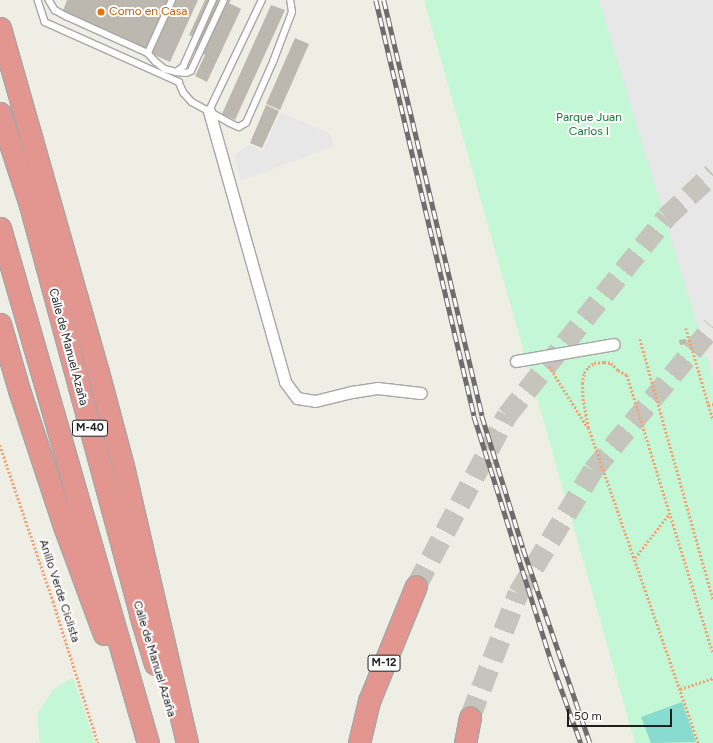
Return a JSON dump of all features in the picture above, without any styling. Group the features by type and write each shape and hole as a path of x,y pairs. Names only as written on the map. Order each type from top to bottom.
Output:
{"highway":[{"path":"0,28 98,372 123,466 187,743"},
{"name":"Calle de Manuel Azaña","path":"0,113 30,205 140,614 180,743"},
{"name":"M-40","path":"0,228 148,743"},
{"path":"0,324 19,390 64,526"},
{"path":"0,368 64,526 144,743"},
{"name":"M-12","path":"359,743 369,701 416,586"},
{"path":"465,743 470,717"}],"street":[{"path":"209,111 286,382 297,398 316,402 352,392 377,388 401,389 420,393"},
{"path":"516,360 614,344"}],"lane":[{"path":"38,0 45,22 118,53 179,82 184,93 192,102 239,127 246,123 273,62 292,12 290,0"},
{"path":"49,0 54,10 148,53 161,65 176,72 186,73 191,71 224,0"},
{"path":"148,53 172,0"},
{"path":"176,72 182,67 213,0"},
{"path":"209,111 262,0"}],"path":[{"path":"686,328 713,420"},
{"path":"640,339 713,599"},
{"path":"542,356 588,428"},
{"path":"698,743 635,558 588,428 583,401 582,384 584,373 588,367 594,363 611,363 618,370 627,375 713,652"},
{"path":"708,405 713,404"},
{"name":"Anillo Verde Ciclista","path":"0,445 56,609 98,743"},
{"path":"635,558 669,514"},
{"path":"680,689 713,678"}],"green space":[{"name":"Parque Juan Carlos I","path":"424,0 713,0 713,743 635,743"},
{"path":"73,677 95,743 41,743 39,741 38,713 53,690"}],"shaded area":[{"path":"599,0 713,0 713,378"},
{"path":"280,112 330,134 334,146 241,181 234,155 249,145 263,151"},
{"path":"682,702 696,742 651,743 641,717"}],"building":[{"path":"67,0 198,0 170,62 62,13"},
{"path":"205,0 231,0 229,3 241,9 207,82 195,76 205,55 193,49 198,39 189,35"},
{"path":"271,5 285,10 235,120 222,114"},
{"path":"295,38 309,44 280,110 266,104"},
{"path":"266,105 279,111 262,148 250,143"},
{"path":"686,339 687,344 680,345 679,340"}],"tunnel":[{"path":"416,586 507,415 666,217 713,173"},
{"path":"470,717 518,593 593,470 713,326"}],"railway":[{"path":"376,0 474,416 552,663 581,743"},
{"path":"384,0 482,416 523,548 590,743"}],"place":[{"name":"Como en Casa","path":"101,12"}]}
